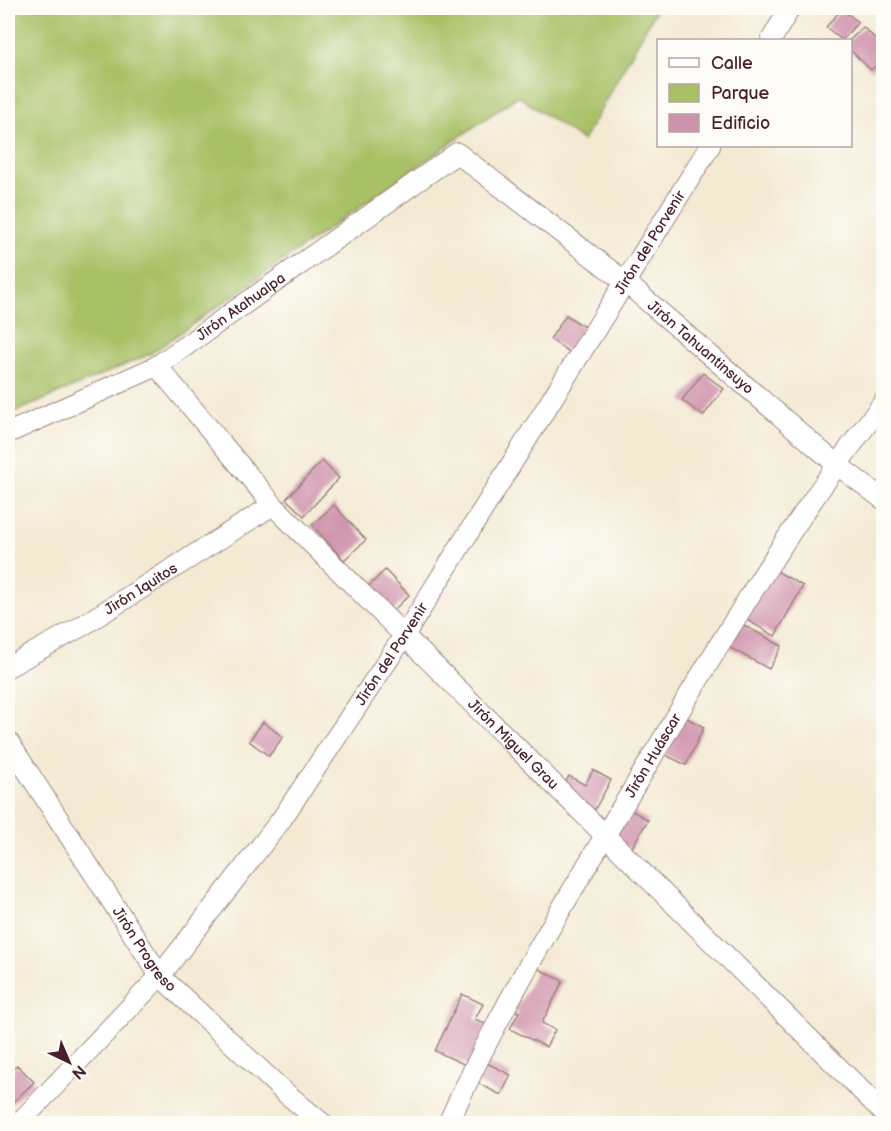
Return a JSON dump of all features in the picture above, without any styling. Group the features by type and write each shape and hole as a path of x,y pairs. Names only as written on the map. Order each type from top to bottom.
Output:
{"street":[{"path":"772,39 790,8"},
{"name":"Jirón del Porvenir","path":"18,1124 160,976 281,820 404,636 578,361 624,281 709,147"},
{"name":"Jirón Tahuantinsuyo","path":"457,153 624,281 836,464 884,500"},
{"name":"Jirón Atahualpa","path":"8,432 157,366 457,153"},
{"name":"Jirón Miguel Grau","path":"157,366 273,505 878,1112"},
{"name":"Jirón Huáscar","path":"448,1124 478,1055 682,707 836,464 884,402"},
{"name":"Jirón Iquitos","path":"8,668 82,626 273,505"},
{"name":"Jirón Progreso","path":"8,741 160,976 322,1124"}],"green space":[{"path":"8,8 657,8 583,141 518,96 150,354 8,415"}],"building":[{"path":"842,9 858,22 843,39 826,27"},
{"path":"863,27 884,47 884,58 871,70 852,52 851,39"},
{"path":"566,315 589,330 572,354 550,339"},
{"path":"703,373 724,389 703,416 682,400"},
{"path":"322,461 339,478 304,516 286,499"},
{"path":"334,505 366,540 344,560 312,525"},
{"path":"773,569 803,586 775,636 745,619"},
{"path":"385,570 409,595 391,613 367,588"},
{"path":"736,621 782,646 769,669 723,644"},
{"path":"679,714 704,727 686,765 661,753"},
{"path":"263,722 283,737 269,756 249,741"},
{"path":"593,770 611,780 594,811 560,791 569,776 585,785"},
{"path":"624,806 648,820 631,849 607,836"},
{"path":"537,968 563,981 542,1023 555,1030 546,1047 510,1029"},
{"path":"462,994 483,1004 475,1019 487,1025 468,1066 435,1051"},
{"path":"487,1063 511,1075 501,1095 477,1083"},
{"path":"17,1065 34,1082 10,1105 8,1103 8,1074"}]}
